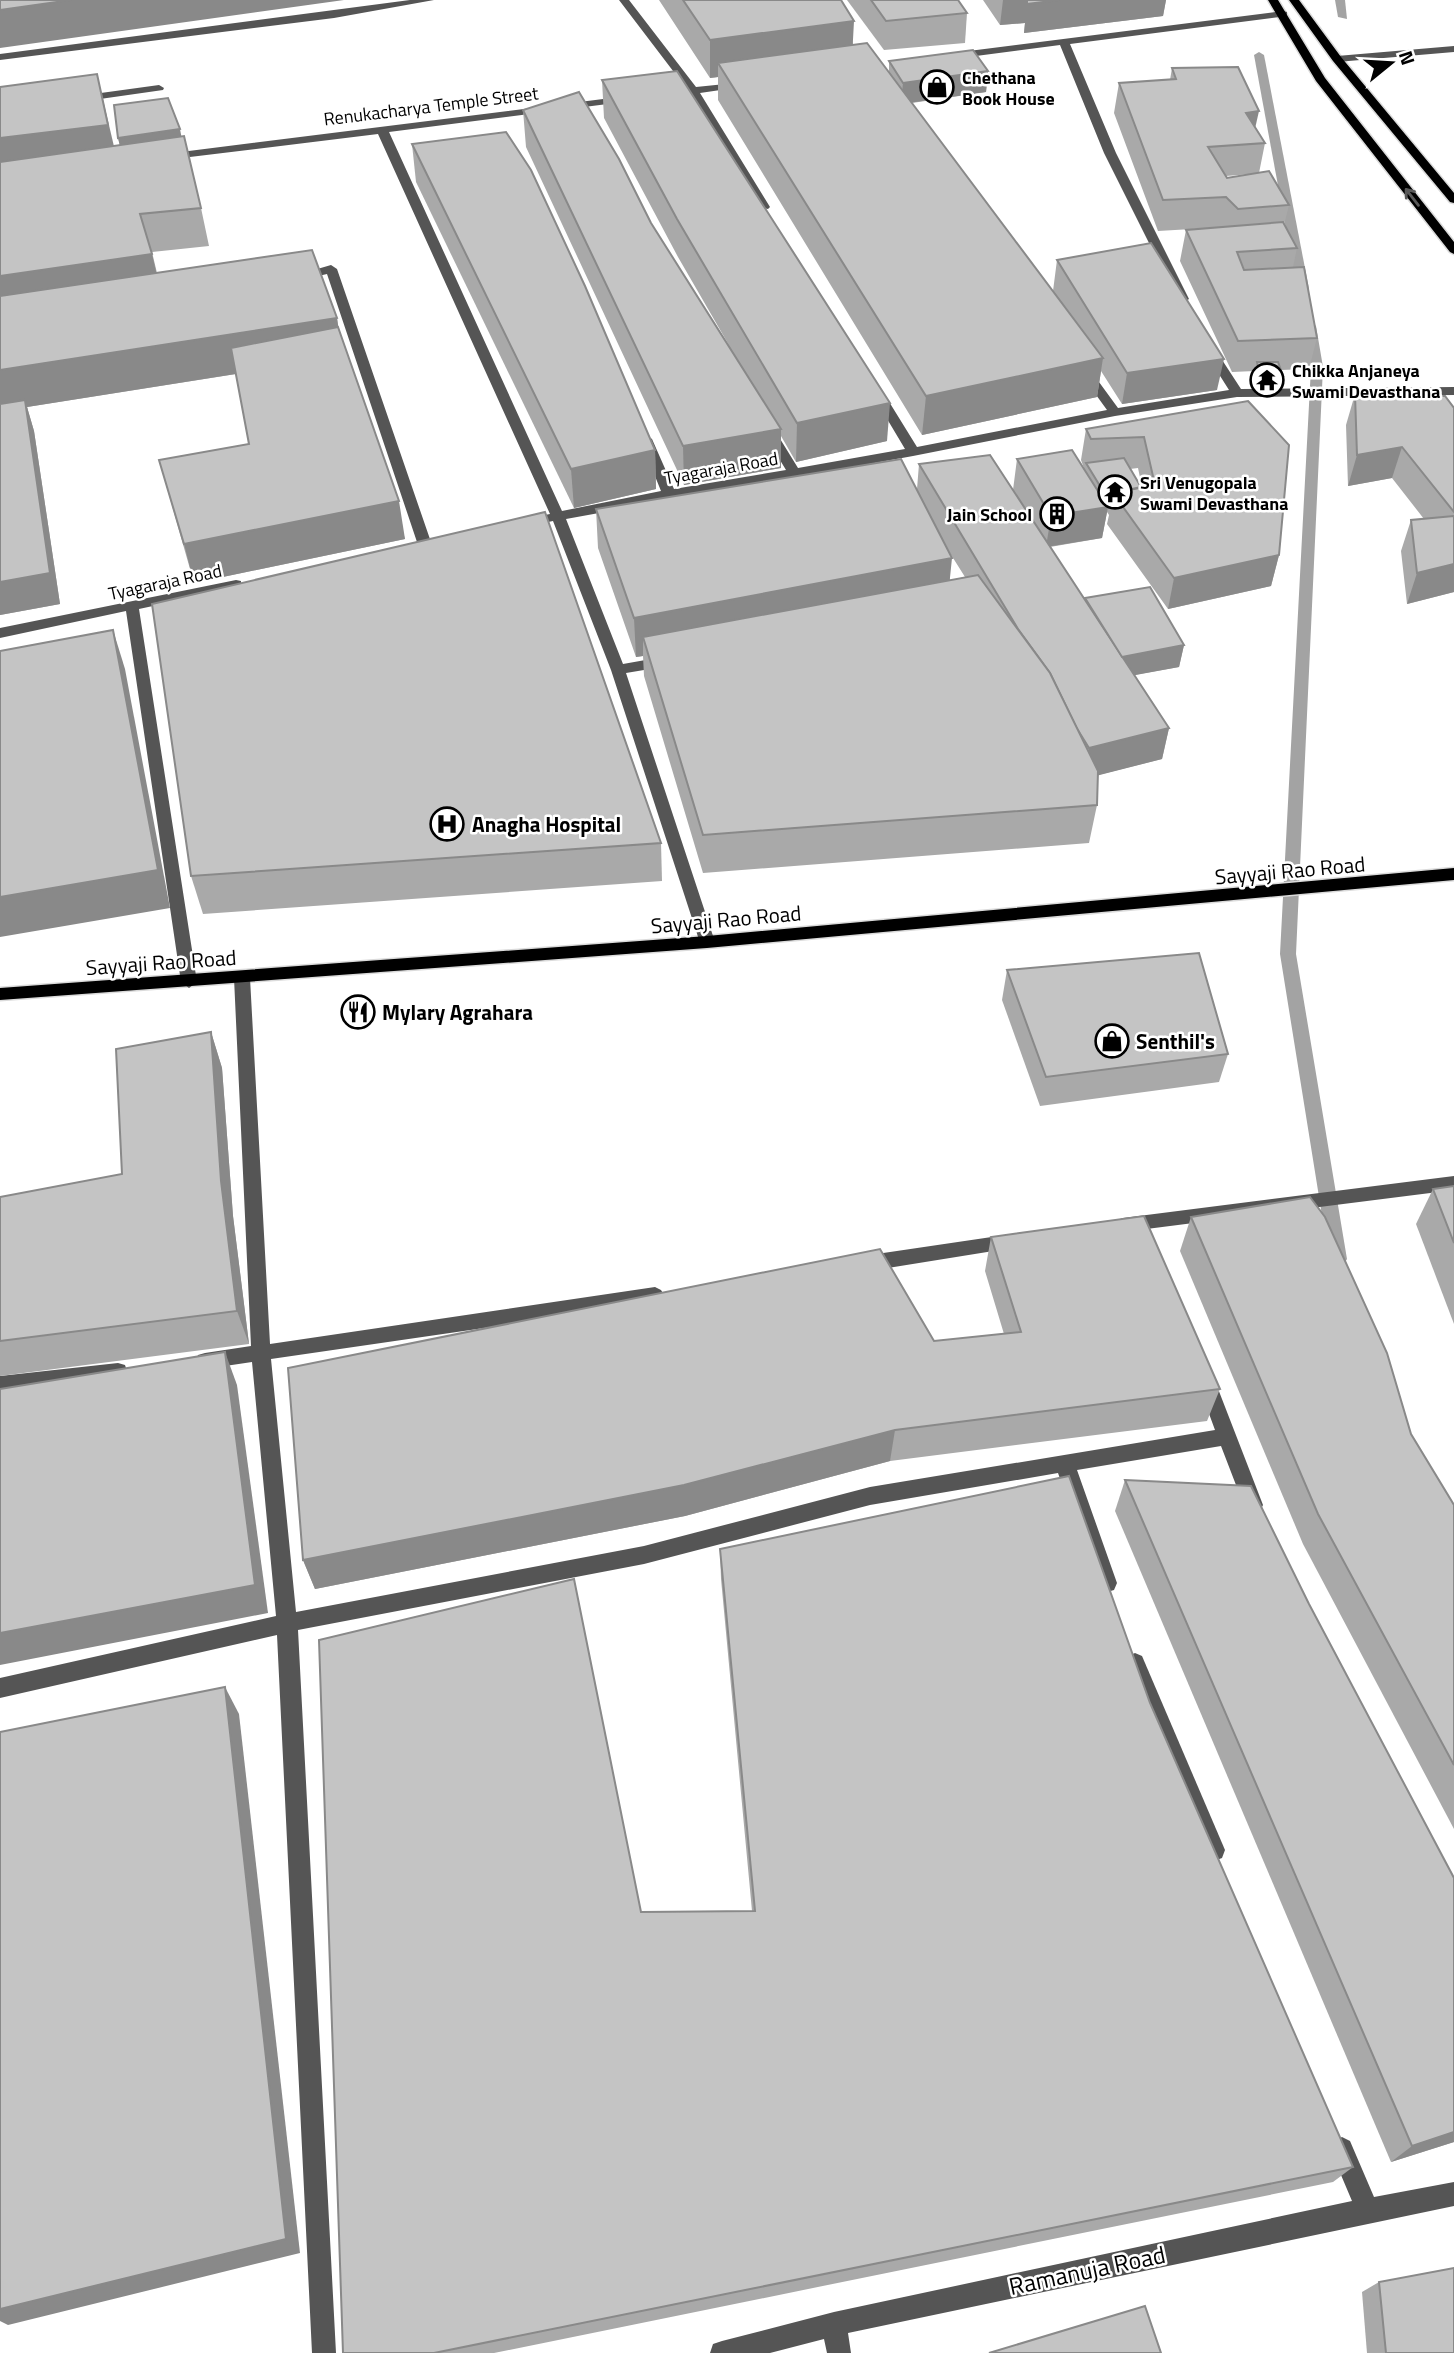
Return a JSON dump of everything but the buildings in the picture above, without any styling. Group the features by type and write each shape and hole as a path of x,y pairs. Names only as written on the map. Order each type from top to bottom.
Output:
{"main road":[{"path":"1273,0 1320,79 1454,250"},
{"path":"1294,0 1338,59 1454,200"},
{"name":"Sayyaji Rao Road","path":"0,994 707,942 1454,874"}],"street":[{"path":"0,57 334,15 429,0"},
{"path":"624,0 693,90 771,219"},
{"path":"945,57 1283,14"},
{"path":"1064,42 1110,153 1188,308"},
{"path":"1338,59 1454,49"},
{"path":"655,95 760,82"},
{"path":"66,101 159,88"},
{"name":"Renukacharya Temple Street","path":"150,158 643,97"},
{"path":"580,106 586,118"},
{"path":"498,115 504,128"},
{"path":"382,130 558,516 618,670 707,942"},
{"path":"279,281 331,269 425,545"},
{"path":"1206,344 1237,393"},
{"path":"1076,359 1115,412"},
{"path":"871,382 913,452"},
{"name":"Tyagaraja Road","path":"505,527 1115,412 1237,393 1454,391"},
{"path":"758,415 794,473"},
{"path":"639,423 670,494"},
{"name":"Tyagaraja Road","path":"0,633 252,581"},
{"path":"132,606 189,982"},
{"path":"618,670 686,657"},
{"path":"242,978 261,1355 287,1623 324,2353"},
{"path":"1102,1228 1284,1203 1454,1184"},
{"path":"1144,1221 1154,1247"},
{"path":"840,1267 1034,1238"},
{"path":"192,1363 261,1355 675,1292"},
{"path":"1198,1361 1261,1524"},
{"path":"0,1384 137,1369"},
{"path":"0,1688 287,1623 644,1555 870,1496 1227,1437"},
{"path":"1065,1462 1115,1607"},
{"path":"1129,1647 1220,1865"},
{"path":"1335,2133 1368,2210"},
{"name":"Ramanuja Road","path":"722,2353 834,2325 1368,2210 1454,2194"},
{"path":"834,2325 839,2353"}],"waterway":[{"path":"1340,0 1343,17"},
{"path":"1259,55 1303,289"},
{"path":"1310,326 1317,367 1288,954 1338,1259"}],"place":[{"name":"Chethana Book House","path":"937,87"},
{"name":"Chikka Anjaneya Swami Devasthana","path":"1267,380"},
{"name":"Sri Venugopala Swami Devasthana","path":"1115,492"},
{"name":"Jain School","path":"1057,514"},
{"name":"Anagha Hospital","path":"447,824"},
{"name":"Mylary Agrahara","path":"358,1012"},
{"name":"Senthil's","path":"1112,1041"}]}
